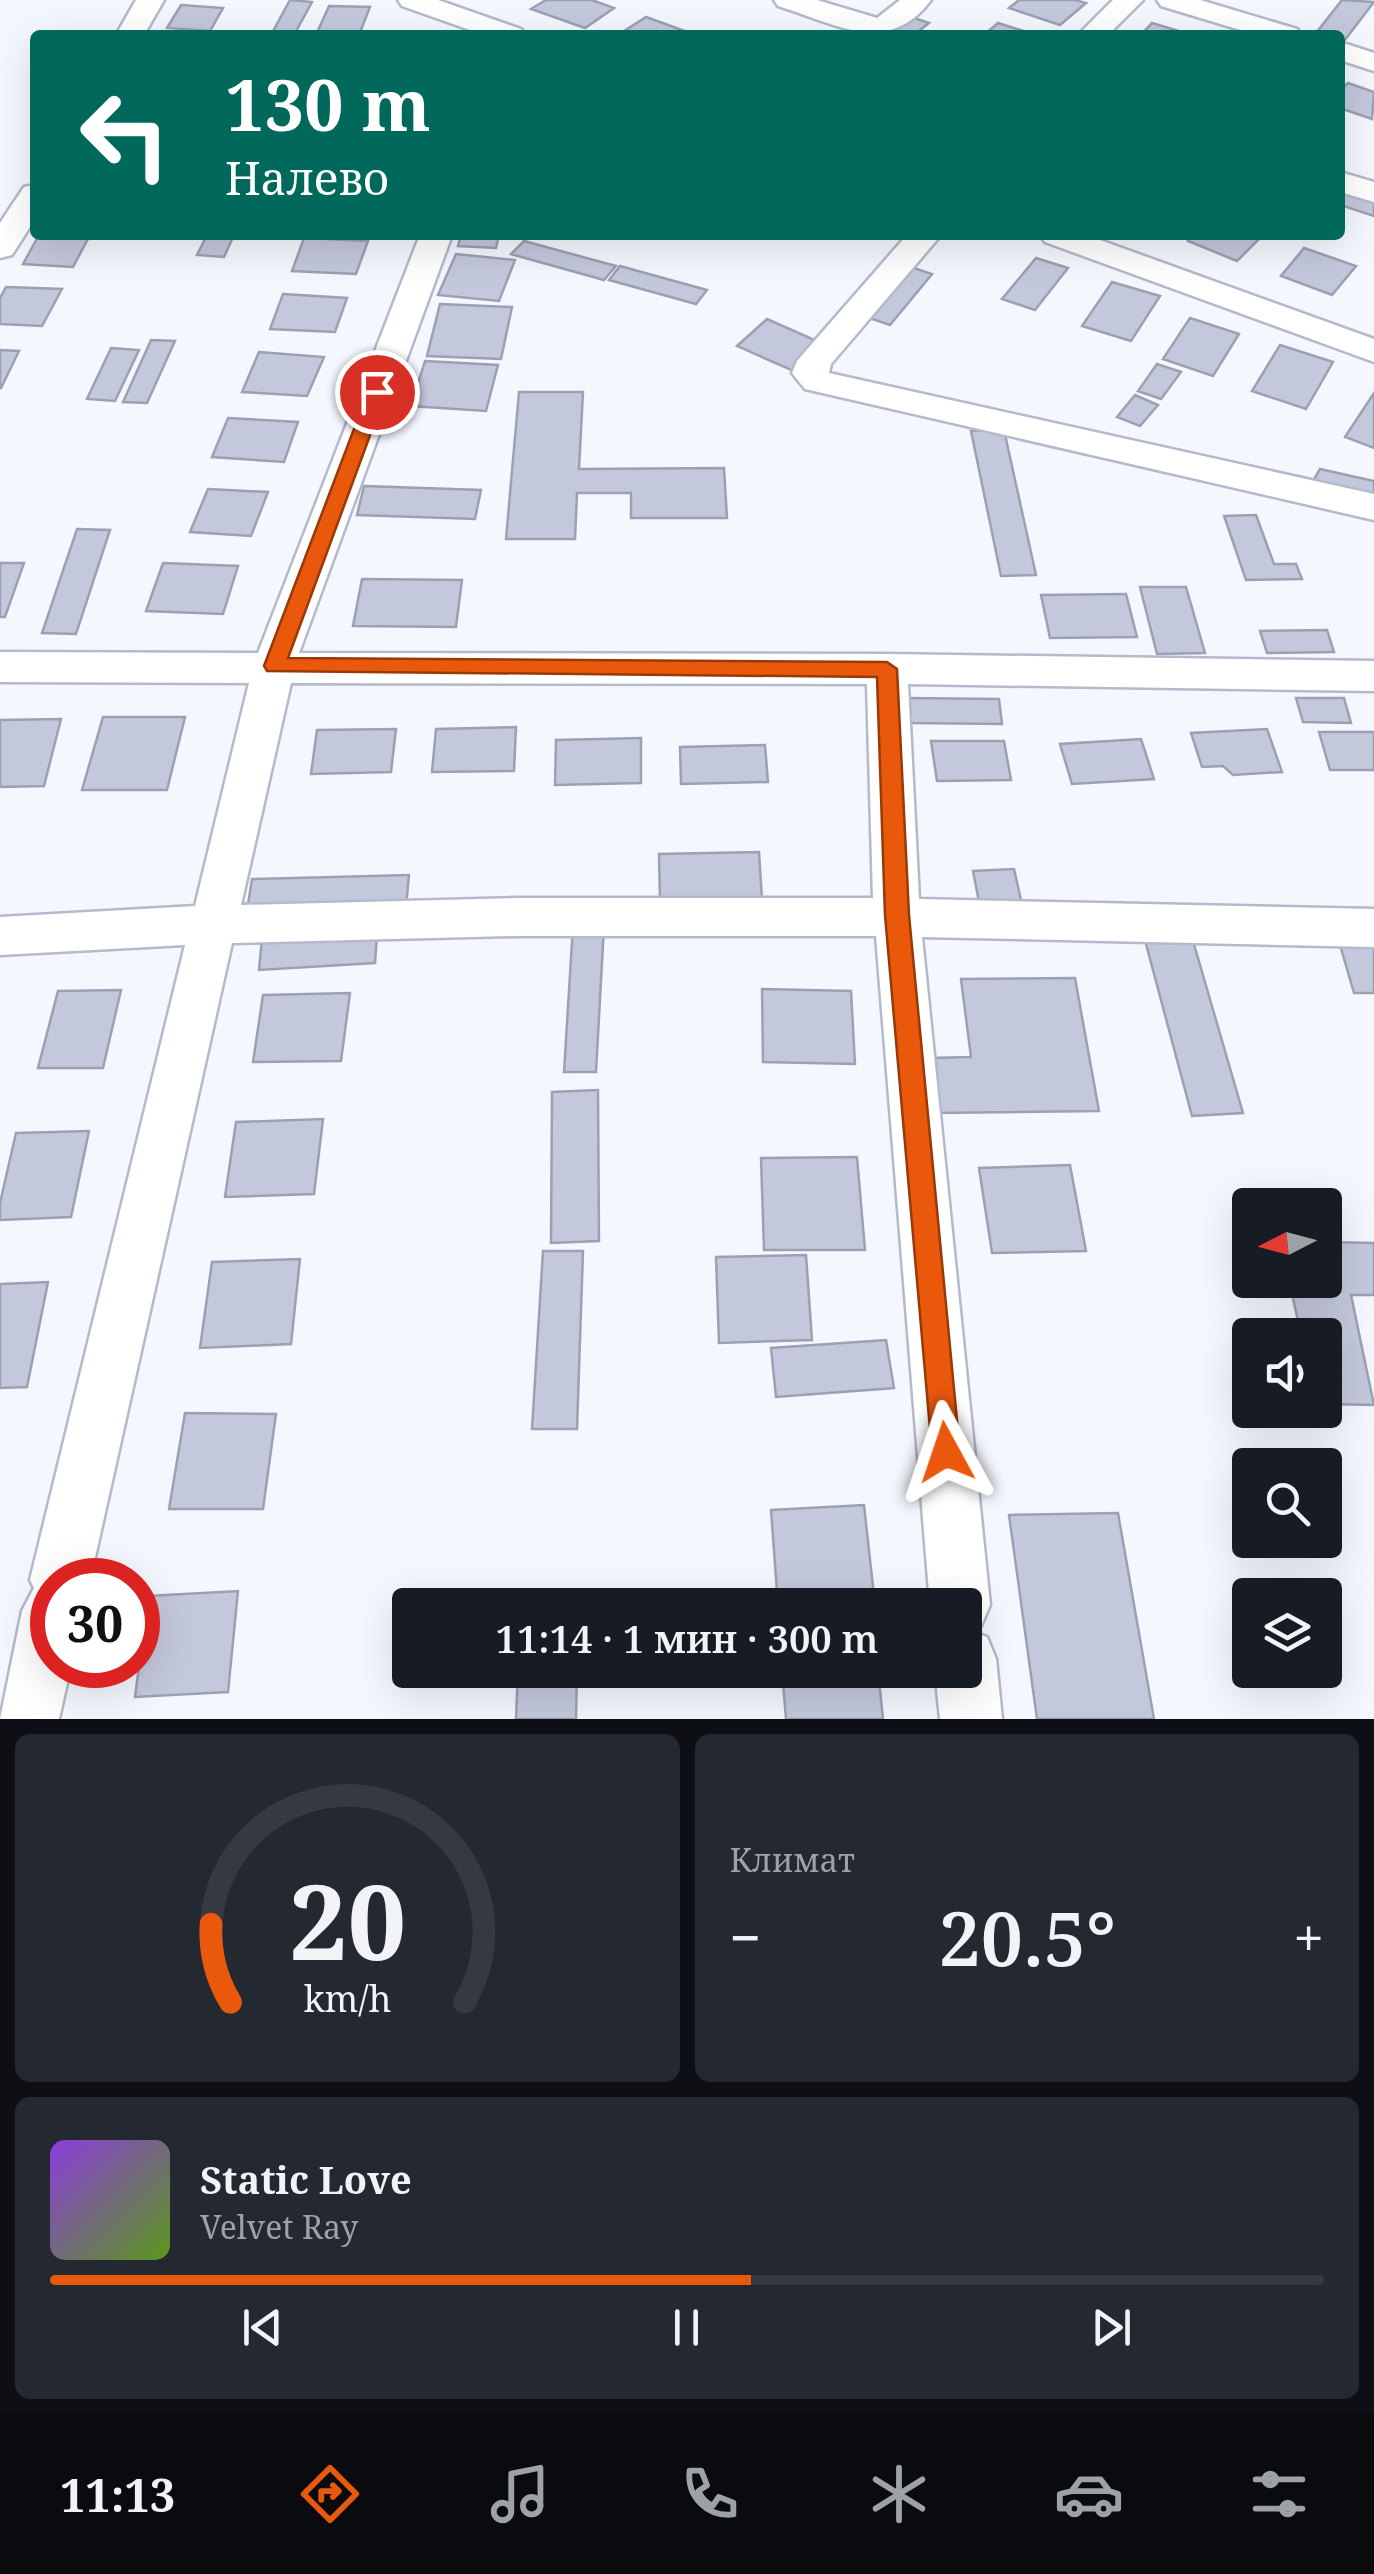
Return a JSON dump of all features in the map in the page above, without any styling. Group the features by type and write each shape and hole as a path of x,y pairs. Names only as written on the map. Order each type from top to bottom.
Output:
{"street":[{"path":"133,30 150,0"},
{"path":"412,0 495,30"},
{"path":"788,0 876,27 887,25 917,0"},
{"path":"1097,30 1129,0"},
{"path":"1171,0 1270,30"},
{"path":"1345,53 1374,62"},
{"path":"1345,183 1374,193"},
{"path":"0,248 30,202"},
{"path":"65,1558 274,666 434,240"},
{"path":"921,240 814,361 810,373 817,381 1374,508"},
{"path":"1070,240 1374,351"},
{"path":"0,667 887,669 1374,676"},
{"path":"887,669 897,915 958,1588"},
{"path":"0,936 212,922 371,917 897,915 1374,928"},
{"path":"28,1719 35,1688"},
{"path":"967,1688 970,1719"}],"building":[{"path":"290,0 312,2 297,30 274,30"},
{"path":"546,0 592,0 614,8 585,28 531,9"},
{"path":"1019,0 1086,3 1060,25 1009,8"},
{"path":"1342,0 1374,2 1345,40 1345,30 1318,30"},
{"path":"181,5 223,8 211,30 167,28"},
{"path":"329,6 370,7 361,30 318,30"},
{"path":"908,16 929,23 920,30 890,30"},
{"path":"646,17 682,30 626,30"},
{"path":"998,23 1020,30 990,30"},
{"path":"1152,23 1175,30 1146,30"},
{"path":"1348,83 1374,92 1372,119 1345,110"},
{"path":"1345,189 1374,198 1374,216 1345,207"},
{"path":"36,240 87,240 73,267 23,264"},
{"path":"204,240 232,240 224,257 197,255"},
{"path":"303,240 368,241 356,274 292,271"},
{"path":"460,240 498,240 496,248 458,246"},
{"path":"1189,240 1258,240 1237,261"},
{"path":"524,241 616,266 604,280 511,254"},
{"path":"1304,248 1356,266 1332,295 1281,276"},
{"path":"456,254 515,260 499,301 438,295"},
{"path":"1036,258 1068,268 1035,310 1002,299"},
{"path":"620,266 707,290 696,304 609,280"},
{"path":"908,266 932,274 890,325 866,317"},
{"path":"1112,282 1160,296 1131,341 1082,326"},
{"path":"6,287 62,289 42,326 0,324 0,298"},
{"path":"283,294 347,298 335,332 270,329"},
{"path":"440,304 512,307 501,359 427,356"},
{"path":"1190,318 1239,334 1213,376 1163,359"},
{"path":"767,319 826,345 796,372 737,346"},
{"path":"151,340 175,341 147,403 123,402"},
{"path":"1280,345 1333,362 1306,409 1252,391"},
{"path":"111,348 139,350 115,401 87,399"},
{"path":"0,350 19,351 1,388 0,388"},
{"path":"259,352 324,357 307,396 242,392"},
{"path":"425,361 498,365 486,411 411,406"},
{"path":"1157,364 1181,372 1161,399 1138,391"},
{"path":"519,392 583,392 579,469 724,468 727,518 631,518 631,493 577,493 575,539 506,539"},
{"path":"1374,393 1374,448 1345,437"},
{"path":"1135,395 1158,405 1140,426 1117,417"},
{"path":"228,418 298,422 284,462 212,457"},
{"path":"1004,430 1036,575 1001,576 971,431"},
{"path":"1320,469 1374,481 1374,502 1309,488"},
{"path":"364,486 481,490 475,519 357,515"},
{"path":"208,489 268,492 251,536 190,532"},
{"path":"1256,515 1274,564 1296,564 1302,579 1246,580 1224,516"},
{"path":"77,529 110,530 76,634 42,633"},
{"path":"0,563 24,563 5,617 0,617"},
{"path":"163,563 238,566 223,614 146,611"},
{"path":"362,579 462,580 456,627 353,626"},
{"path":"1140,587 1186,587 1205,653 1157,654"},
{"path":"1126,594 1137,637 1050,638 1041,595"},
{"path":"1327,630 1334,652 1267,653 1260,631"},
{"path":"907,698 999,699 1002,724 910,723"},
{"path":"1296,698 1344,698 1351,723 1303,722"},
{"path":"103,717 185,717 167,790 82,790"},
{"path":"61,719 44,786 0,787 0,720"},
{"path":"516,727 514,771 432,772 436,729"},
{"path":"396,729 391,772 311,774 317,730"},
{"path":"1267,729 1282,772 1233,775 1223,766 1202,767 1191,733"},
{"path":"1319,732 1374,732 1374,770 1330,770"},
{"path":"641,738 641,783 555,785 556,740"},
{"path":"1141,739 1154,779 1072,784 1060,744"},
{"path":"931,741 1004,741 1011,780 937,781"},
{"path":"765,745 768,782 681,784 680,747"},
{"path":"759,852 762,899 660,902 659,854"},
{"path":"1014,869 1021,900 979,902 973,871"},
{"path":"409,875 406,907 247,911 252,879"},
{"path":"378,921 375,963 259,970 263,927"},
{"path":"573,926 604,926 596,1072 564,1072"},
{"path":"1189,927 1243,1113 1192,1116 1142,929"},
{"path":"1338,938 1374,938 1374,993 1354,993"},
{"path":"1075,978 1099,1111 936,1113 930,1058 971,1057 961,979"},
{"path":"762,989 851,991 855,1064 763,1062"},
{"path":"121,990 103,1068 38,1068 58,991"},
{"path":"350,993 341,1061 253,1062 263,995"},
{"path":"598,1090 599,1241 551,1243 552,1092"},
{"path":"323,1119 314,1194 225,1197 236,1122"},
{"path":"89,1131 71,1217 0,1220 0,1203 16,1133"},
{"path":"857,1157 865,1250 764,1250 761,1158"},
{"path":"1070,1165 1086,1251 992,1253 979,1168"},
{"path":"1342,1242 1374,1243 1374,1295 1351,1295 1374,1405 1342,1404 1342,1318 1297,1318 1293,1298 1342,1298"},
{"path":"543,1251 583,1251 577,1429 532,1429"},
{"path":"806,1255 812,1340 719,1343 716,1257"},
{"path":"300,1259 291,1344 200,1348 212,1262"},
{"path":"48,1282 27,1387 0,1388 0,1284"},
{"path":"886,1340 894,1388 776,1397 771,1348"},
{"path":"185,1413 276,1414 263,1509 169,1509"},
{"path":"864,1505 873,1588 777,1588 771,1510"},
{"path":"1118,1513 1154,1719 1037,1719 1009,1515"},
{"path":"238,1591 228,1692 135,1697 136,1688 160,1688 160,1595"},
{"path":"517,1688 577,1688 576,1719 516,1719"},
{"path":"783,1688 880,1688 883,1719 786,1719"}],"route":[{"path":"377,392 274,666 887,669 897,915 946,1452"}]}
